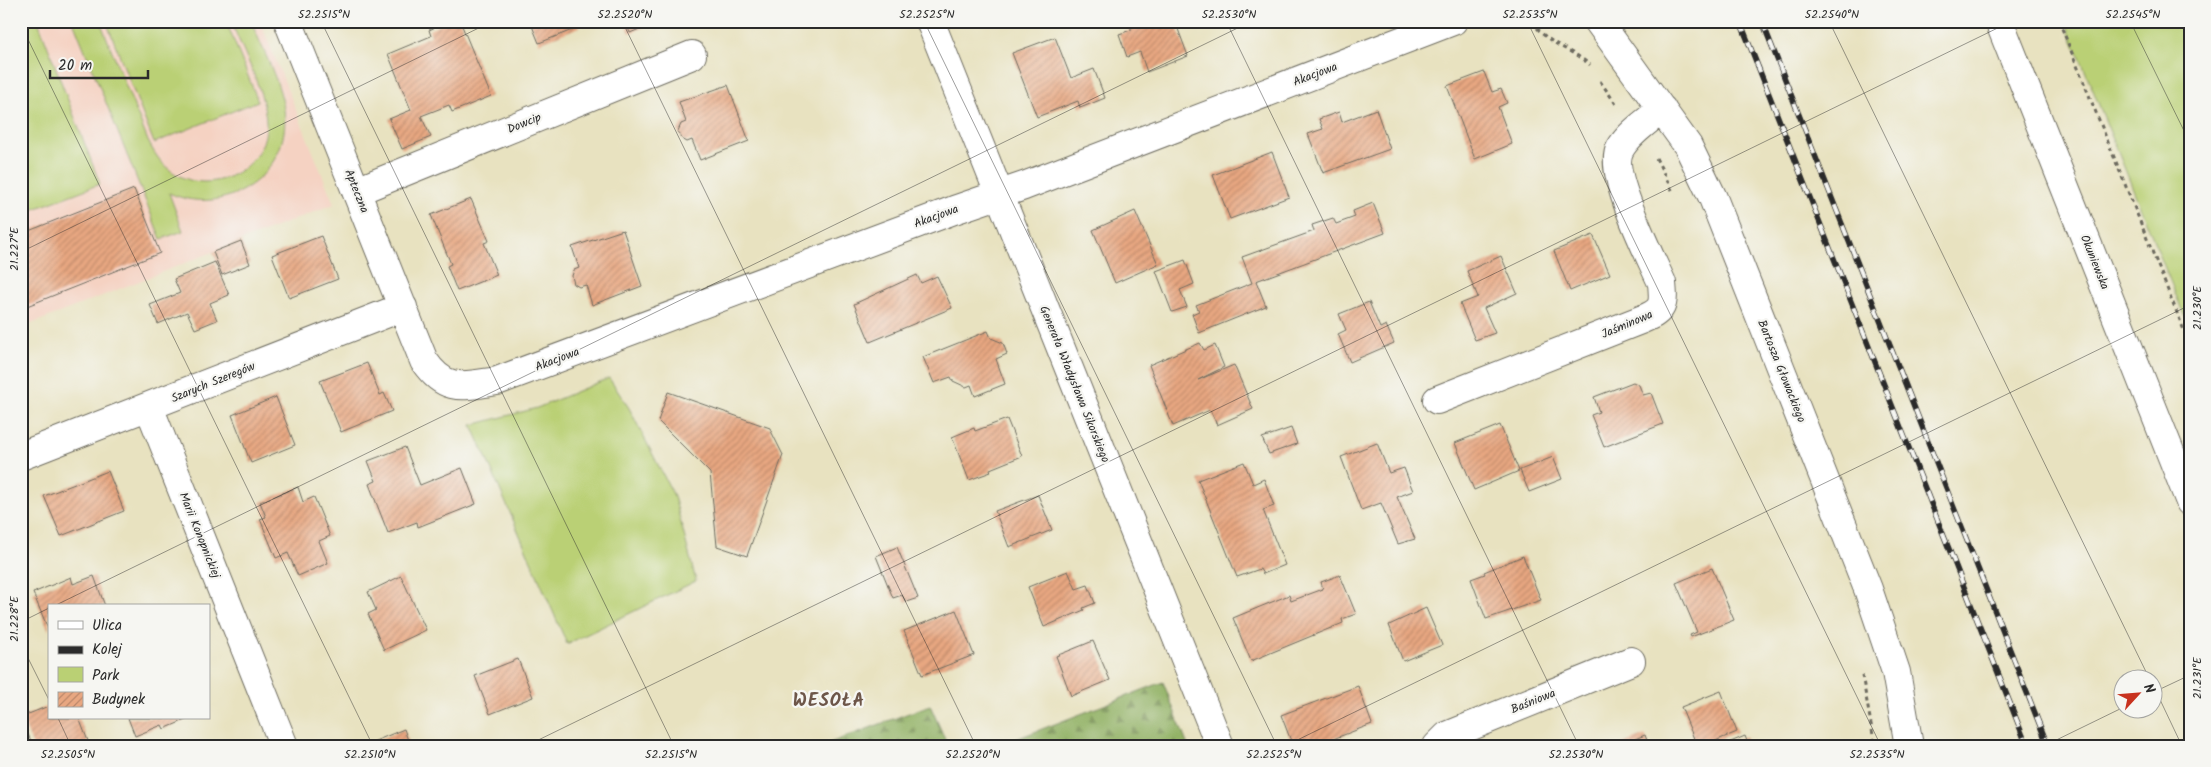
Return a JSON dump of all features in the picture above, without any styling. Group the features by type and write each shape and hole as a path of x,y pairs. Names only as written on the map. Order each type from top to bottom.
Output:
{"street":[{"name":"Apteczna","path":"288,21 424,361"},
{"name":"Generała Władysława Sikorskiego","path":"930,21 1220,746"},
{"name":"Akacjowa","path":"424,361 435,376 450,384 462,386 497,381 999,194 1453,21"},
{"name":"Bartosza Głowackiego","path":"1598,21 1688,146 1713,198 1865,580 1896,672 1909,746"},
{"name":"Okuniewska","path":"1999,21 2190,502"},
{"name":"Dowcip","path":"357,191 692,54"},
{"name":"Jaśminowa","path":"1437,400 1643,319 1661,308 1664,298 1662,283 1621,188 1617,161 1619,149 1634,132 1662,109"},
{"name":"Szarych Szeregów","path":"21,456 403,307"},
{"name":"Marii Konopnickiej","path":"149,407 284,746"},
{"name":"Baśniowa","path":"1437,746 1447,736 1631,661"}],"path":[{"path":"1533,21 1536,28 1553,42 1589,64 1594,71"},
{"path":"2059,21 2190,345"},
{"path":"1599,79 1634,132 1655,156 1677,200"},
{"path":"1862,672 1875,746"}],"shaded area":[{"path":"21,21 260,21 334,204 21,328"}],"green space":[{"path":"21,21 38,21 100,184 21,214"},
{"path":"73,21 100,21 148,141 162,163 172,172 184,178 211,182 224,179 248,165 257,155 263,143 266,116 263,102 254,74 231,21 251,21 273,72 283,103 285,127 279,149 269,168 253,183 235,194 214,200 191,200 169,193 183,231 161,239"},
{"path":"106,21 226,21 258,101 154,143"},
{"path":"2065,21 2190,21 2190,330"},
{"path":"609,378 629,408 674,496 696,581 567,644 472,425 537,408"},
{"path":"1163,682 1188,746 998,746"},
{"path":"930,705 948,746 822,746"}],"building":[{"path":"449,21 460,21 491,96 452,112 449,105 421,116 431,137 402,149 389,119 411,110 388,54 431,36 429,30"},
{"path":"530,21 578,21 580,27 539,43"},
{"path":"625,21 658,21 630,33"},
{"path":"1146,21 1175,21 1188,56 1147,72 1140,52 1127,57 1119,34 1131,30 1131,27"},
{"path":"1055,37 1071,78 1094,69 1105,98 1080,108 1078,101 1037,117 1012,53"},
{"path":"1484,72 1492,92 1501,89 1507,103 1498,107 1512,144 1475,159 1447,86"},
{"path":"728,85 749,141 700,160 692,140 687,142 682,139 678,131 681,124 686,122 679,102"},
{"path":"1376,109 1390,149 1323,173 1308,134 1323,129 1319,119 1339,112 1342,122"},
{"path":"1272,152 1289,197 1230,219 1213,175"},
{"path":"134,189 160,253 27,306 26,303 21,305 21,234"},
{"path":"471,199 489,241 484,243 497,275 457,291 447,266 451,264 431,215"},
{"path":"1373,203 1385,233 1256,281 1266,306 1199,333 1192,314 1199,311 1196,305 1252,283 1242,257 1314,231 1312,225 1333,218 1336,224 1355,217 1353,211"},
{"path":"1135,211 1158,264 1115,283 1093,230"},
{"path":"623,230 642,286 592,305 586,285 579,287 574,284 572,276 574,270 579,268 572,247"},
{"path":"1593,235 1610,274 1570,291 1554,251"},
{"path":"321,236 338,279 289,298 272,255"},
{"path":"241,241 250,264 222,275 213,252"},
{"path":"1501,256 1517,293 1484,308 1495,333 1475,340 1460,304 1478,297 1467,271"},
{"path":"1185,260 1194,284 1180,290 1187,307 1172,312 1156,271"},
{"path":"215,262 229,295 210,303 217,320 195,329 187,312 158,324 150,305 180,293 174,279"},
{"path":"917,275 921,283 937,276 952,308 870,342 854,304"},
{"path":"1369,302 1380,328 1386,325 1394,343 1350,362 1338,334 1346,330 1339,314"},
{"path":"988,331 991,338 1003,343 1007,354 996,359 1005,384 975,396 971,385 966,387 953,381 951,377 934,383 923,357"},
{"path":"1200,343 1204,350 1215,345 1224,367 1198,380 1234,365 1253,409 1217,425 1210,410 1173,426 1149,365"},
{"path":"367,363 380,395 384,393 392,411 341,432 320,381"},
{"path":"1633,382 1639,385 1643,395 1651,393 1663,424 1604,447 1591,415 1599,412 1594,397"},
{"path":"668,392 770,428 783,455 747,556 717,546 710,473 658,421"},
{"path":"276,397 295,445 251,463 232,415"},
{"path":"1007,419 1022,456 990,469 991,472 969,480 952,437 974,428 975,431"},
{"path":"1500,425 1519,471 1474,490 1455,443"},
{"path":"1291,428 1297,444 1269,454 1262,438"},
{"path":"1377,443 1389,473 1404,468 1413,491 1397,497 1415,539 1398,544 1381,503 1361,510 1341,457"},
{"path":"405,447 420,485 462,468 476,504 418,527 417,522 388,533 369,484 376,481 368,461"},
{"path":"1553,457 1562,479 1529,492 1520,470"},
{"path":"1244,462 1253,484 1264,479 1274,506 1263,510 1285,565 1263,574 1260,569 1237,577 1198,480"},
{"path":"108,471 124,511 61,536 44,496"},
{"path":"298,487 303,502 314,497 330,536 319,541 328,563 298,576 288,553 276,558 260,519 266,517 260,502"},
{"path":"1038,495 1052,530 1009,547 995,511"},
{"path":"897,547 918,598 906,602 902,595 893,598 876,556"},
{"path":"1523,556 1541,600 1486,619 1471,579"},
{"path":"1712,568 1734,620 1691,637 1690,635 1697,632 1676,583"},
{"path":"1068,571 1076,589 1088,585 1095,603 1083,608 1084,610 1044,627 1028,587"},
{"path":"1340,575 1356,614 1342,619 1343,623 1251,661 1233,618 1289,595 1291,601 1323,589 1321,582"},
{"path":"94,576 104,604 48,604 48,629 33,593 71,577 73,584"},
{"path":"401,576 426,630 384,650 368,614 376,610 368,592"},
{"path":"1426,608 1442,645 1403,661 1389,625"},
{"path":"956,610 974,655 922,675 904,631"},
{"path":"1093,641 1110,680 1071,696 1056,656"},
{"path":"518,659 533,697 490,714 475,676"},
{"path":"1358,686 1372,724 1315,746 1293,746 1281,715"},
{"path":"1721,691 1737,732 1703,746 1697,746 1681,707"},
{"path":"46,707 48,709 48,720 80,720 90,746 33,746 21,717"},
{"path":"129,720 185,720 164,729 162,725 135,736"},
{"path":"404,729 410,746 363,746"},
{"path":"1645,735 1649,746 1618,746"},
{"path":"1745,736 1749,746 1721,746"}],"railway":[{"path":"1740,21 2027,746"},
{"path":"1762,21 2048,746"}],"district":[{"name":"WESOŁA","path":"829,700"}]}
